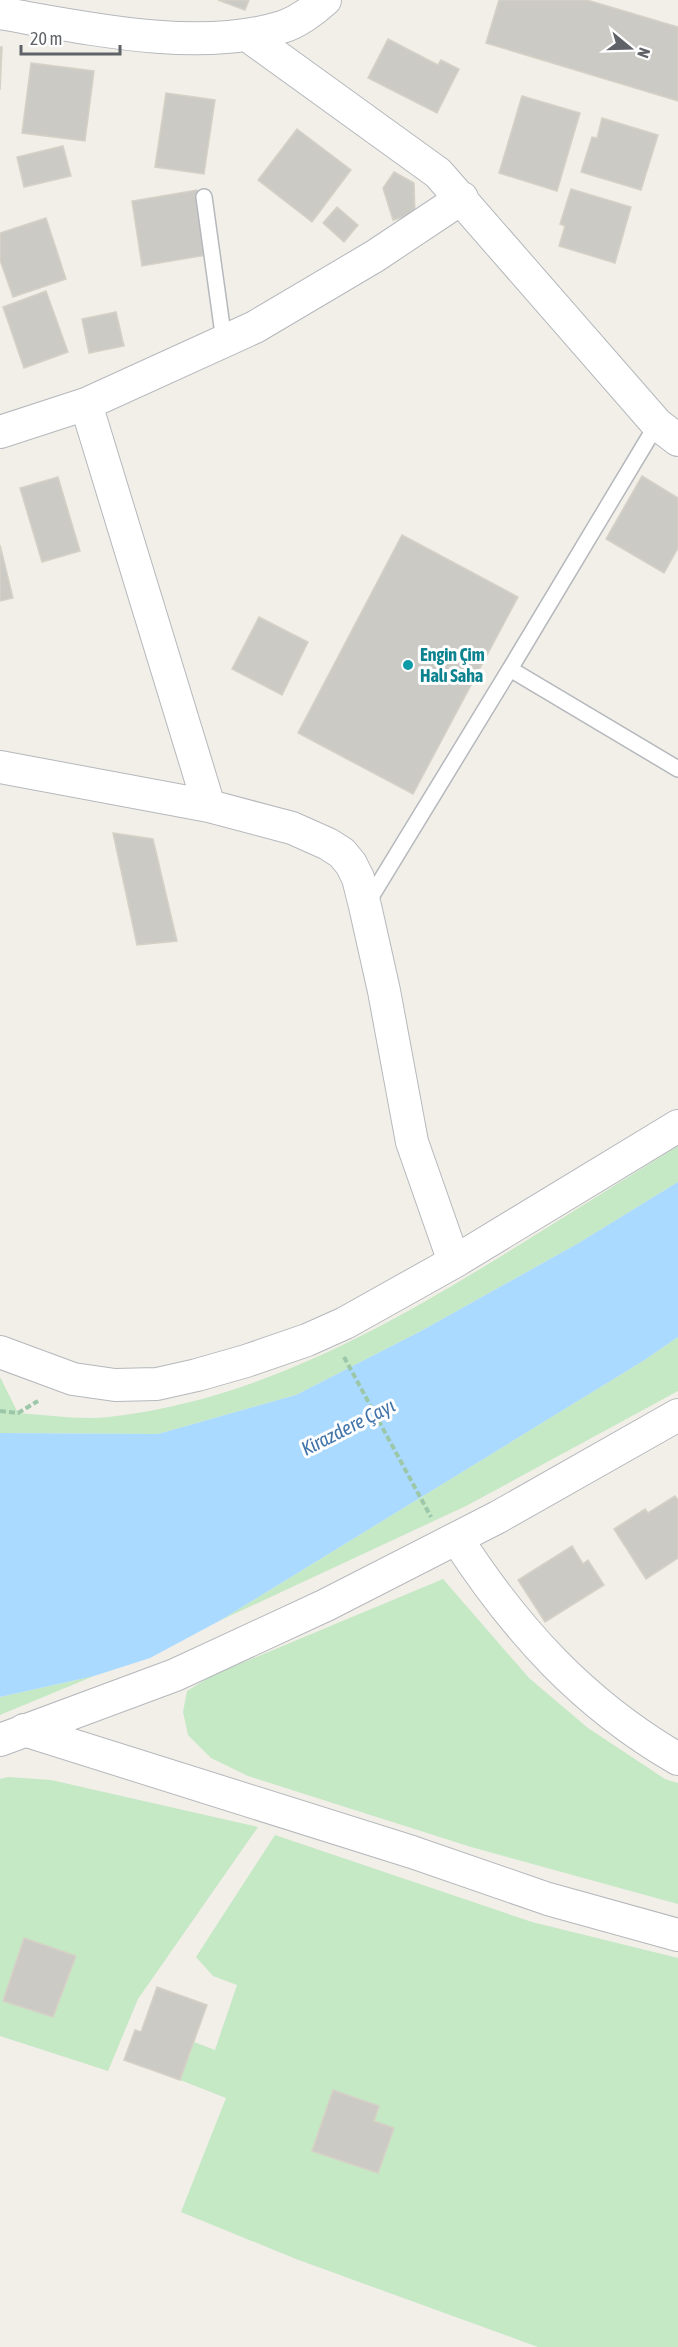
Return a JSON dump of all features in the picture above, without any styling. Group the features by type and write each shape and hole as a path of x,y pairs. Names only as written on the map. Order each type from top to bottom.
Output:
{"street":[{"path":"0,4 3,0"},
{"path":"0,14 122,33 192,37 247,35 285,26 325,0"},
{"path":"247,35 438,173 667,432"},
{"path":"0,432 86,404 255,327 375,256 462,198"},
{"path":"86,404 209,806"},
{"path":"0,767 209,806 292,828 342,853 358,878 384,991 412,1142 454,1262"},
{"path":"0,1352 73,1379 115,1385 157,1384 197,1376 246,1361 329,1330 454,1262 678,1126"},
{"path":"12,1735 175,1675 326,1605 452,1542 678,1415"},
{"path":"452,1542 562,1671 599,1706 643,1739 678,1759"},
{"path":"12,1735 390,1845 548,1899 678,1935"}],"lane":[{"path":"204,197 224,341"},
{"path":"365,906 510,669 667,432"},
{"path":"510,669 678,769"}],"path":[{"path":"329,1330 452,1542"}],"green space":[{"path":"678,1146 678,1182 577,1244 421,1331 296,1395 158,1434 0,1433 0,1377 18,1413 98,1418 164,1408 218,1394 322,1355 371,1331 468,1276"},
{"path":"678,1337 678,1391 466,1506 221,1620 643,1361"},
{"path":"443,1579 529,1678 588,1728 665,1779 678,1783 678,1904 471,1847 248,1776 211,1758 188,1735 183,1712 187,1691 213,1675"},
{"path":"94,1676 0,1715 0,1697"},
{"path":"8,1777 51,1780 258,1827 138,1999 108,2071 0,2036 0,1779"},
{"path":"275,1835 532,1922 678,1958 678,2347 538,2347 296,2259 181,2212 226,2098 180,2080 194,2042 215,2050 237,1985 213,1976 196,1957"}],"water":[{"name":"Kirazdere Çayı","path":"678,1182 678,1337 643,1361 221,1620 150,1658 94,1676 0,1697 0,1433 158,1434 296,1395 421,1331 577,1244"}],"building":[{"path":"218,0 249,0 245,10"},
{"path":"499,0 587,0 678,27 678,101 486,43"},
{"path":"388,39 438,65 441,60 459,69 437,113 368,78"},
{"path":"0,47 2,47 0,90"},
{"path":"31,63 94,71 85,141 22,133"},
{"path":"166,93 215,100 204,174 155,167"},
{"path":"522,96 580,113 557,191 499,173"},
{"path":"602,118 658,135 641,190 581,172 592,137 597,138"},
{"path":"297,129 351,170 312,222 258,180"},
{"path":"63,146 71,176 24,187 17,157"},
{"path":"394,172 414,183 415,214 393,220 383,188"},
{"path":"571,189 631,207 615,263 559,246 565,226 560,224"},
{"path":"197,190 207,255 142,266 132,201"},
{"path":"337,207 358,225 344,242 323,223"},
{"path":"46,218 66,279 13,297 0,260 0,233"},
{"path":"46,291 68,352 24,368 3,307"},
{"path":"116,312 124,346 89,353 82,319"},
{"path":"642,476 678,498 678,548 664,573 606,539"},
{"path":"58,477 80,551 42,562 20,488"},
{"name":"Engin Çim Halı Saha","path":"402,535 518,597 413,794 298,733"},
{"path":"0,545 13,598 0,601"},
{"path":"259,617 308,642 282,695 232,669"},
{"path":"113,833 153,839 177,941 137,945"},
{"path":"675,1496 678,1500 678,1558 646,1579 614,1529 645,1509 648,1513"},
{"path":"572,1546 583,1564 588,1560 604,1585 545,1622 518,1580"},
{"path":"24,1938 76,1956 53,2017 3,2001"},
{"path":"157,1987 207,2005 180,2080 124,2060 135,2030 141,2032"},
{"path":"333,2090 379,2106 374,2121 394,2128 378,2173 312,2151"}],"place":[{"name":"Engin Çim Halı Saha","path":"408,665"}]}
